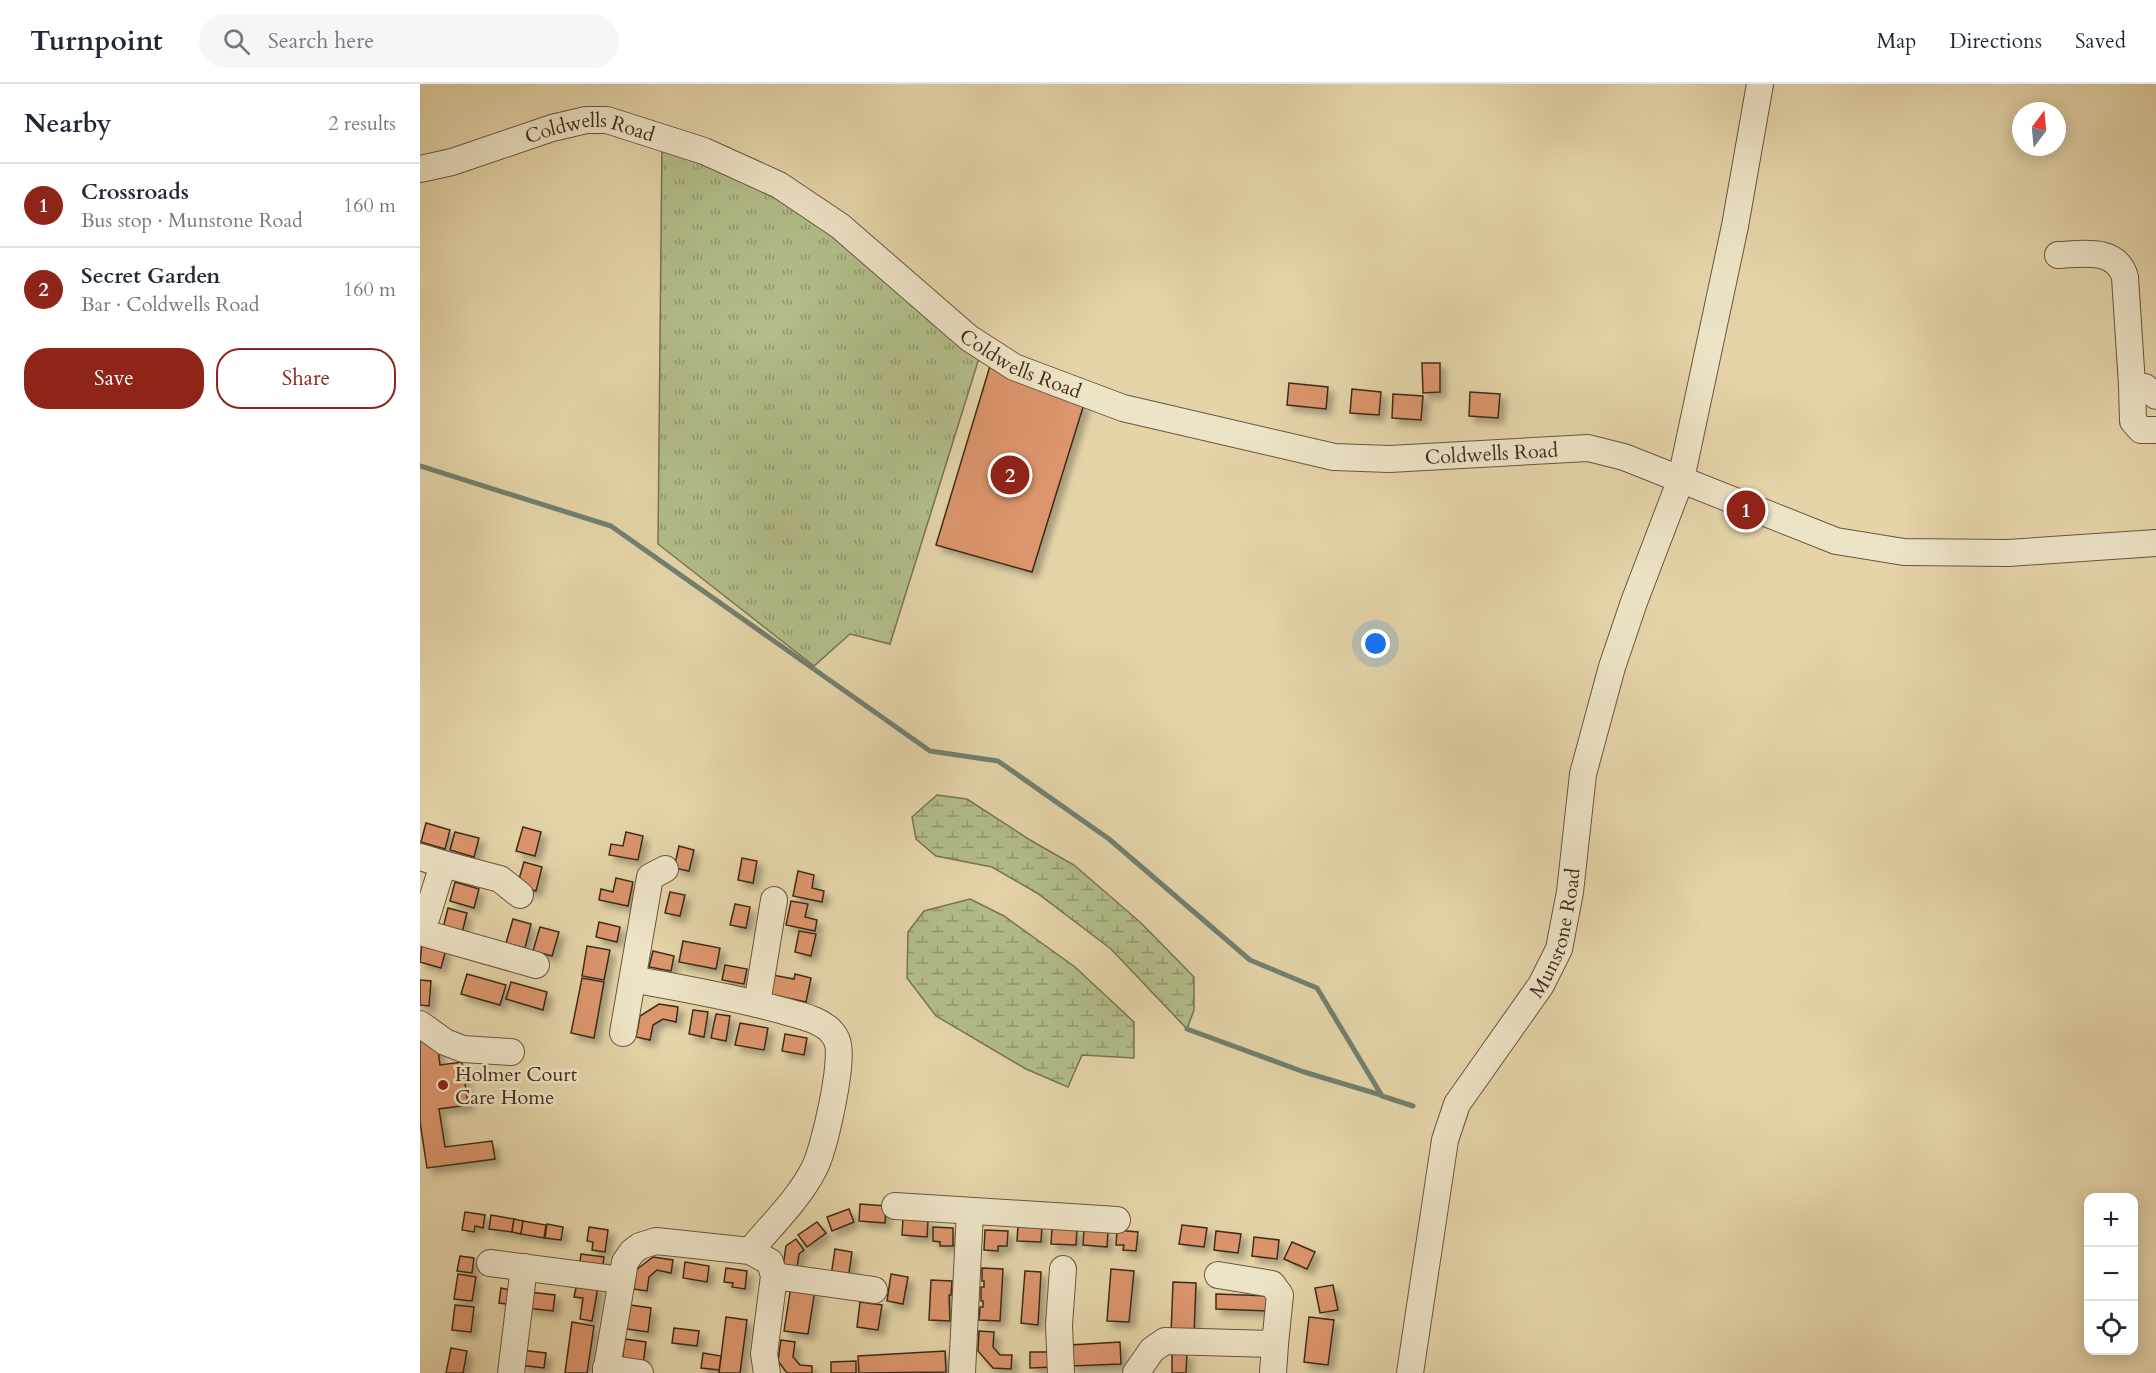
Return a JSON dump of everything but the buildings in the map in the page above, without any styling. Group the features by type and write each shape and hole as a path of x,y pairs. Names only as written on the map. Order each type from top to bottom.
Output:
{"street":[{"name":"Munstone Road","path":"1410,1373 1444,1140 1457,1104 1542,985 1559,949 1570,892 1583,774 1612,667 1634,602 1682,479 1735,226 1760,84"},
{"name":"Coldwells Road","path":"420,169 452,162 552,128 586,120 607,120 704,151 779,185 840,225 969,338 1014,367 1123,408 1334,457 1389,459 1588,448 1624,457 1836,541 1904,552 2008,553 2156,543"},
{"path":"2058,255 2099,254 2110,258 2122,267 2126,277 2133,421 2141,430 2156,430"},
{"path":"2132,385 2145,387 2156,396"},
{"path":"420,925 427,916 431,861 500,879 520,895"},
{"path":"624,1033 650,878 665,869"},
{"path":"757,1004 774,900"},
{"path":"420,932 536,965"},
{"path":"633,979 757,1004 809,1018 827,1027 838,1041 840,1058 826,1134 815,1168 796,1199 750,1251"},
{"path":"420,1024 445,1042 464,1049 511,1052"},
{"path":"896,1206 1117,1220"},
{"path":"962,1373 970,1211"},
{"path":"640,1373 606,1371 625,1262 640,1246 657,1241 750,1251 770,1262 774,1276 764,1354 767,1373"},
{"path":"490,1263 621,1280"},
{"path":"511,1373 524,1267"},
{"path":"1061,1373 1059,1325 1064,1269"},
{"path":"1218,1275 1272,1284 1280,1295 1273,1373"},
{"path":"774,1276 874,1290"},
{"path":"1136,1373 1152,1350 1165,1341 1275,1344"}],"green space":[{"path":"662,141 776,189 836,230 841,244 980,355 890,644 850,634 814,666 658,544"},
{"path":"937,795 967,799 1030,840 1074,865 1141,923 1194,977 1194,1010 1187,1029 1111,949 1037,893 992,867 936,856 916,839 912,817"},
{"path":"970,899 1004,916 1075,967 1134,1022 1134,1058 1082,1055 1068,1087 1026,1069 936,1016 907,978 908,932 924,911"}],"waterway":[{"path":"420,466 611,526 930,751 998,761 1109,839 1250,960 1317,988 1382,1096 1413,1106"},
{"path":"1187,1029 1304,1072 1381,1095"}],"place":[{"name":"Secret Garden","path":"1010,475"},
{"name":"Crossroads","path":"1746,510"},
{"name":"Holmer Court Care Home","path":"443,1085"}]}
